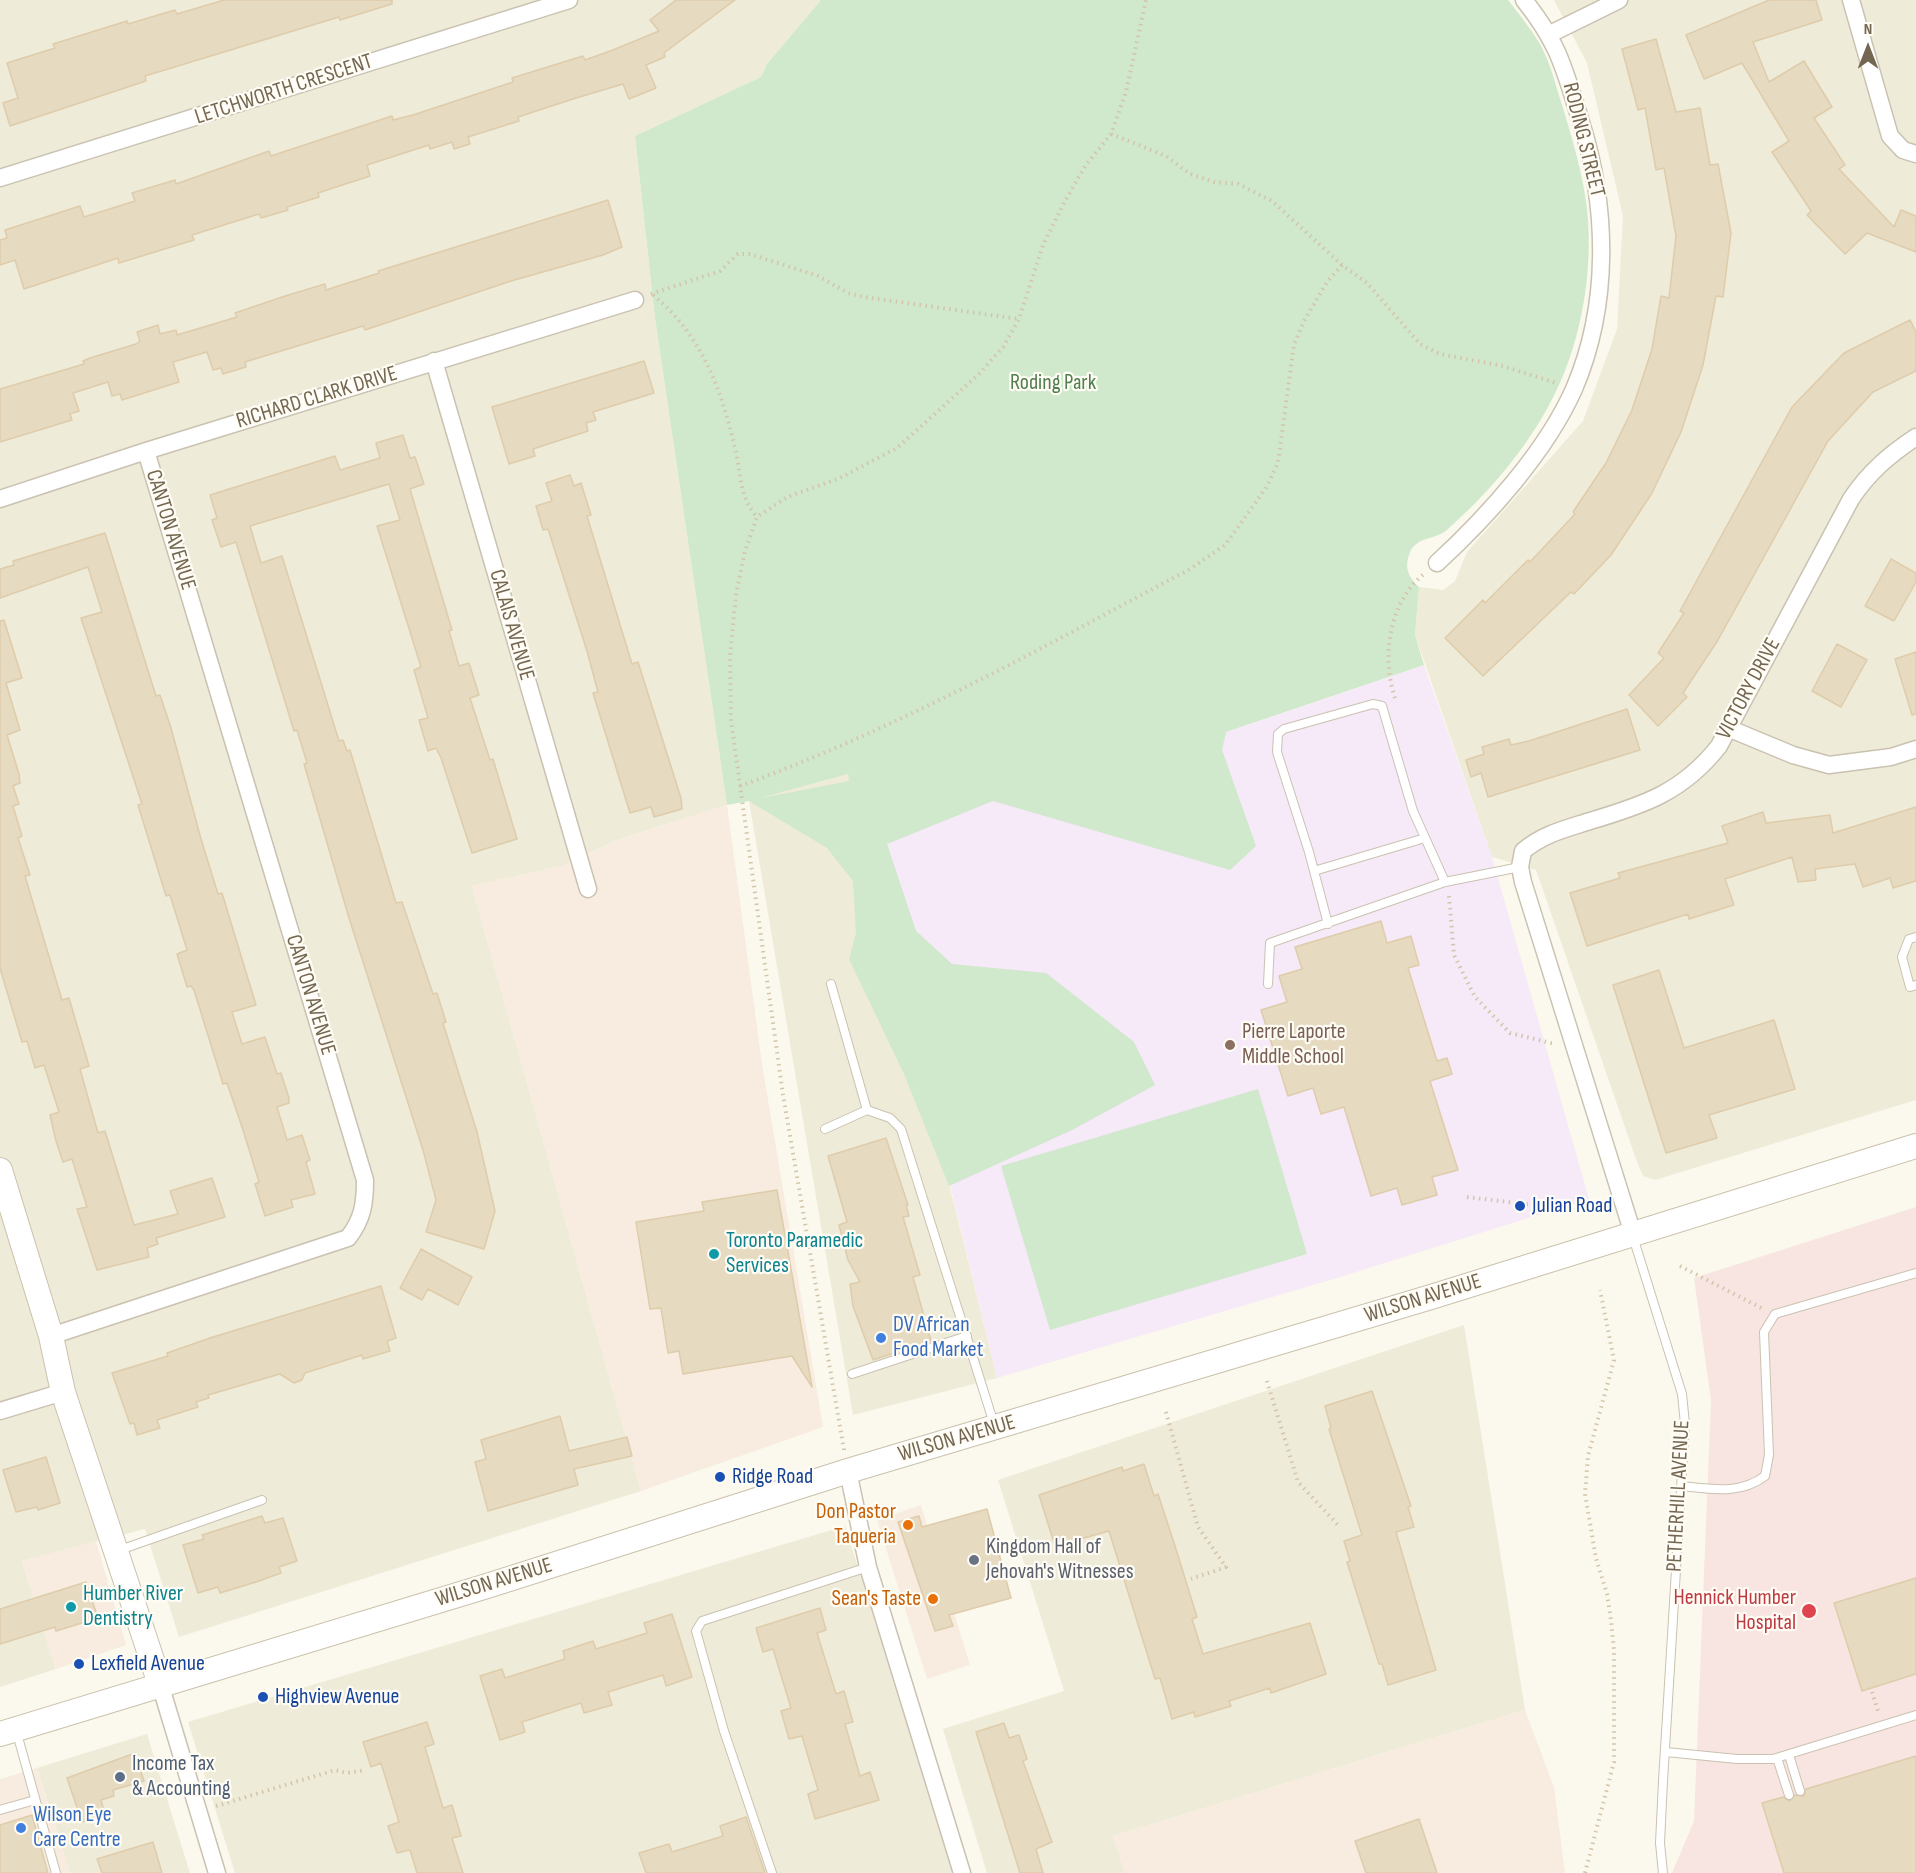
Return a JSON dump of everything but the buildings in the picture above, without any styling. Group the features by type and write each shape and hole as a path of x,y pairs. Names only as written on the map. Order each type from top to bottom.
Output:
{"main road":[{"name":"WILSON AVENUE","path":"8,1732 487,1586 848,1470 996,1428 1916,1146"},
{"path":"0,1170 51,1336 63,1392 160,1684"}],"street":[{"name":"LETCHWORTH CRESCENT","path":"0,178 568,0"},
{"name":"RODING STREET","path":"1437,563 1463,538 1513,481 1551,432 1574,389 1595,315 1601,250 1599,201 1585,134 1563,60 1550,34 1524,0"},
{"path":"1550,34 1619,0"},
{"path":"1851,0 1890,136 1903,150 1916,154"},
{"name":"RICHARD CLARK DRIVE","path":"0,499 146,451 635,300"},
{"name":"CALAIS AVENUE","path":"434,361 588,889"},
{"name":"VICTORY DRIVE","path":"1520,867 1523,851 1547,834 1619,813 1673,790 1703,766 1719,746 1851,499 1868,474 1889,454 1916,436"},
{"name":"CANTON AVENUE","path":"51,1336 348,1238 358,1225 365,1206 365,1180 146,451"},
{"path":"1728,728 1793,755 1829,765 1891,757 1916,749"},
{"path":"1520,867 1632,1234"},
{"path":"0,1411 63,1392"},
{"path":"848,1470 868,1567 962,1873"},
{"path":"160,1684 217,1873"}],"lane":[{"path":"1328,924 1314,871 1276,752 1278,734 1284,729 1373,704 1382,706 1413,811 1445,882"},
{"path":"1314,871 1425,838"},
{"path":"1268,984 1269,943 1445,882 1520,867"},
{"path":"1916,937 1909,939 1902,957 1910,987 1916,986"},
{"path":"831,984 867,1110"},
{"path":"825,1129 867,1110 890,1118 901,1130 996,1428"},
{"name":"PETHERHILL AVENUE","path":"1632,1234 1682,1394 1685,1424 1660,1843 1663,1873"},
{"path":"1681,1486 1727,1490 1752,1486 1766,1476 1769,1455 1764,1332 1775,1314 1916,1273"},
{"path":"852,1374 967,1336"},
{"path":"117,1552 262,1500"},
{"path":"772,1873 724,1731 696,1631 702,1621 868,1567"},
{"path":"1666,1752 1737,1759 1777,1758 1916,1715"},
{"path":"8,1732 35,1800 56,1873"},
{"path":"1790,1755 1800,1791"},
{"path":"1777,1758 1789,1795"},
{"path":"0,1810 35,1800"}],"path":[{"path":"848,1470 794,1165 740,786 729,691 730,656 745,551 757,517 787,498 840,478 897,448 978,375 1003,347 1019,319 1048,234 1085,166 1111,134 1126,92 1146,0"},
{"path":"1111,134 1166,156 1190,174 1214,182 1238,184 1258,192 1342,265 1367,282 1420,344 1440,354 1503,366 1574,389"},
{"path":"635,300 720,271 738,254 750,254 818,276 848,293 864,297 1019,319"},
{"path":"740,786 816,758 880,729 1190,569 1225,545 1266,488 1278,463 1294,344 1304,321 1327,282 1342,265"},
{"path":"651,294 665,305 696,341 710,367 729,425 744,498 757,517"},
{"path":"1395,699 1387,670 1387,652 1394,622 1410,585 1437,563"},
{"path":"1449,896 1454,955 1475,997 1509,1033 1541,1043 1573,1046"},
{"path":"1467,1197 1550,1207"},
{"path":"1680,1266 1746,1300"},
{"path":"1585,1873 1614,1762 1614,1650 1611,1620 1607,1594 1596,1558 1585,1494 1588,1456 1614,1360 1600,1290"},
{"path":"1267,1381 1299,1482 1338,1525"},
{"path":"1166,1412 1198,1527 1226,1567 1191,1579"},
{"path":"1872,1692 1882,1726"},
{"path":"198,1812 335,1770 347,1773 366,1770"}],"shaded area":[{"path":"0,0 821,0 767,64 761,77 635,136 655,318 727,805 617,840 562,866 472,886 641,1491 179,1637 145,1529 22,1561 56,1669 0,1687"},
{"path":"1554,0 1916,0 1916,1100 1655,1180 1643,1176 1637,1162 1536,870 1492,857 1415,635 1419,587 1443,590 1455,581 1467,552 1583,421 1617,329 1623,216 1587,63"},
{"name":"Pierre Laporte Middle School","path":"1424,665 1492,857 1589,1199 1337,1278 997,1378 866,839 1242,727"},
{"path":"848,774 997,1378 853,1415 749,801"},
{"path":"727,805 762,1064 823,1427 641,1491 472,886 562,866 617,840"},
{"name":"Hennick Humber Hospital","path":"1916,1207 1916,1873 1672,1873 1694,1821 1711,1400 1694,1278"},
{"path":"1464,1325 1525,1710 1113,1836 1125,1873 987,1873 943,1729 1064,1691 998,1480"},
{"path":"921,1505 970,1665 927,1679 877,1520"},
{"path":"845,1526 954,1873 235,1873 188,1722"},
{"path":"96,1541 126,1645 56,1669 22,1561"},
{"path":"1525,1710 1554,1787 1565,1873 1125,1873 1113,1836"},
{"path":"147,1734 190,1873 70,1873 37,1768"},
{"path":"37,1768 70,1873 0,1873 0,1779"}],"green space":[{"name":"Roding Park","path":"821,0 1508,0 1540,44 1547,59 1574,145 1585,196 1589,234 1586,285 1576,336 1559,385 1538,424 1516,457 1477,502 1448,529 1417,543 1410,552 1407,562 1408,571 1419,587 1415,635 1424,665 1226,732 1222,750 1256,846 1230,870 993,801 887,844 916,931 952,964 1046,973 1134,1042 1155,1085 1072,1130 949,1186 904,1074 849,959 856,933 853,881 827,848 749,801 727,805 655,318 635,136 761,77 767,64","holes":["848,774 849,781 759,798"]},
{"path":"1258,1089 1307,1254 1050,1330 1001,1166"}],"place":[{"name":"Pierre Laporte Middle School","path":"1230,1045"},
{"name":"Julian Road","path":"1520,1206"},
{"name":"Toronto Paramedic Services","path":"714,1254"},
{"name":"DV African Food Market","path":"881,1338"},
{"name":"Ridge Road","path":"720,1477"},
{"name":"Don Pastor Taqueria","path":"908,1525"},
{"name":"Kingdom Hall of Jehovah's Witnesses","path":"974,1560"},
{"name":"Sean's Taste","path":"933,1599"},
{"name":"Humber River Dentistry","path":"71,1607"},
{"name":"Hennick Humber Hospital","path":"1809,1611"},
{"name":"Lexfield Avenue","path":"79,1664"},
{"name":"Highview Avenue","path":"263,1697"},
{"name":"Income Tax & Accounting","path":"120,1777"},
{"name":"Wilson Eye Care Centre","path":"21,1828"}]}
